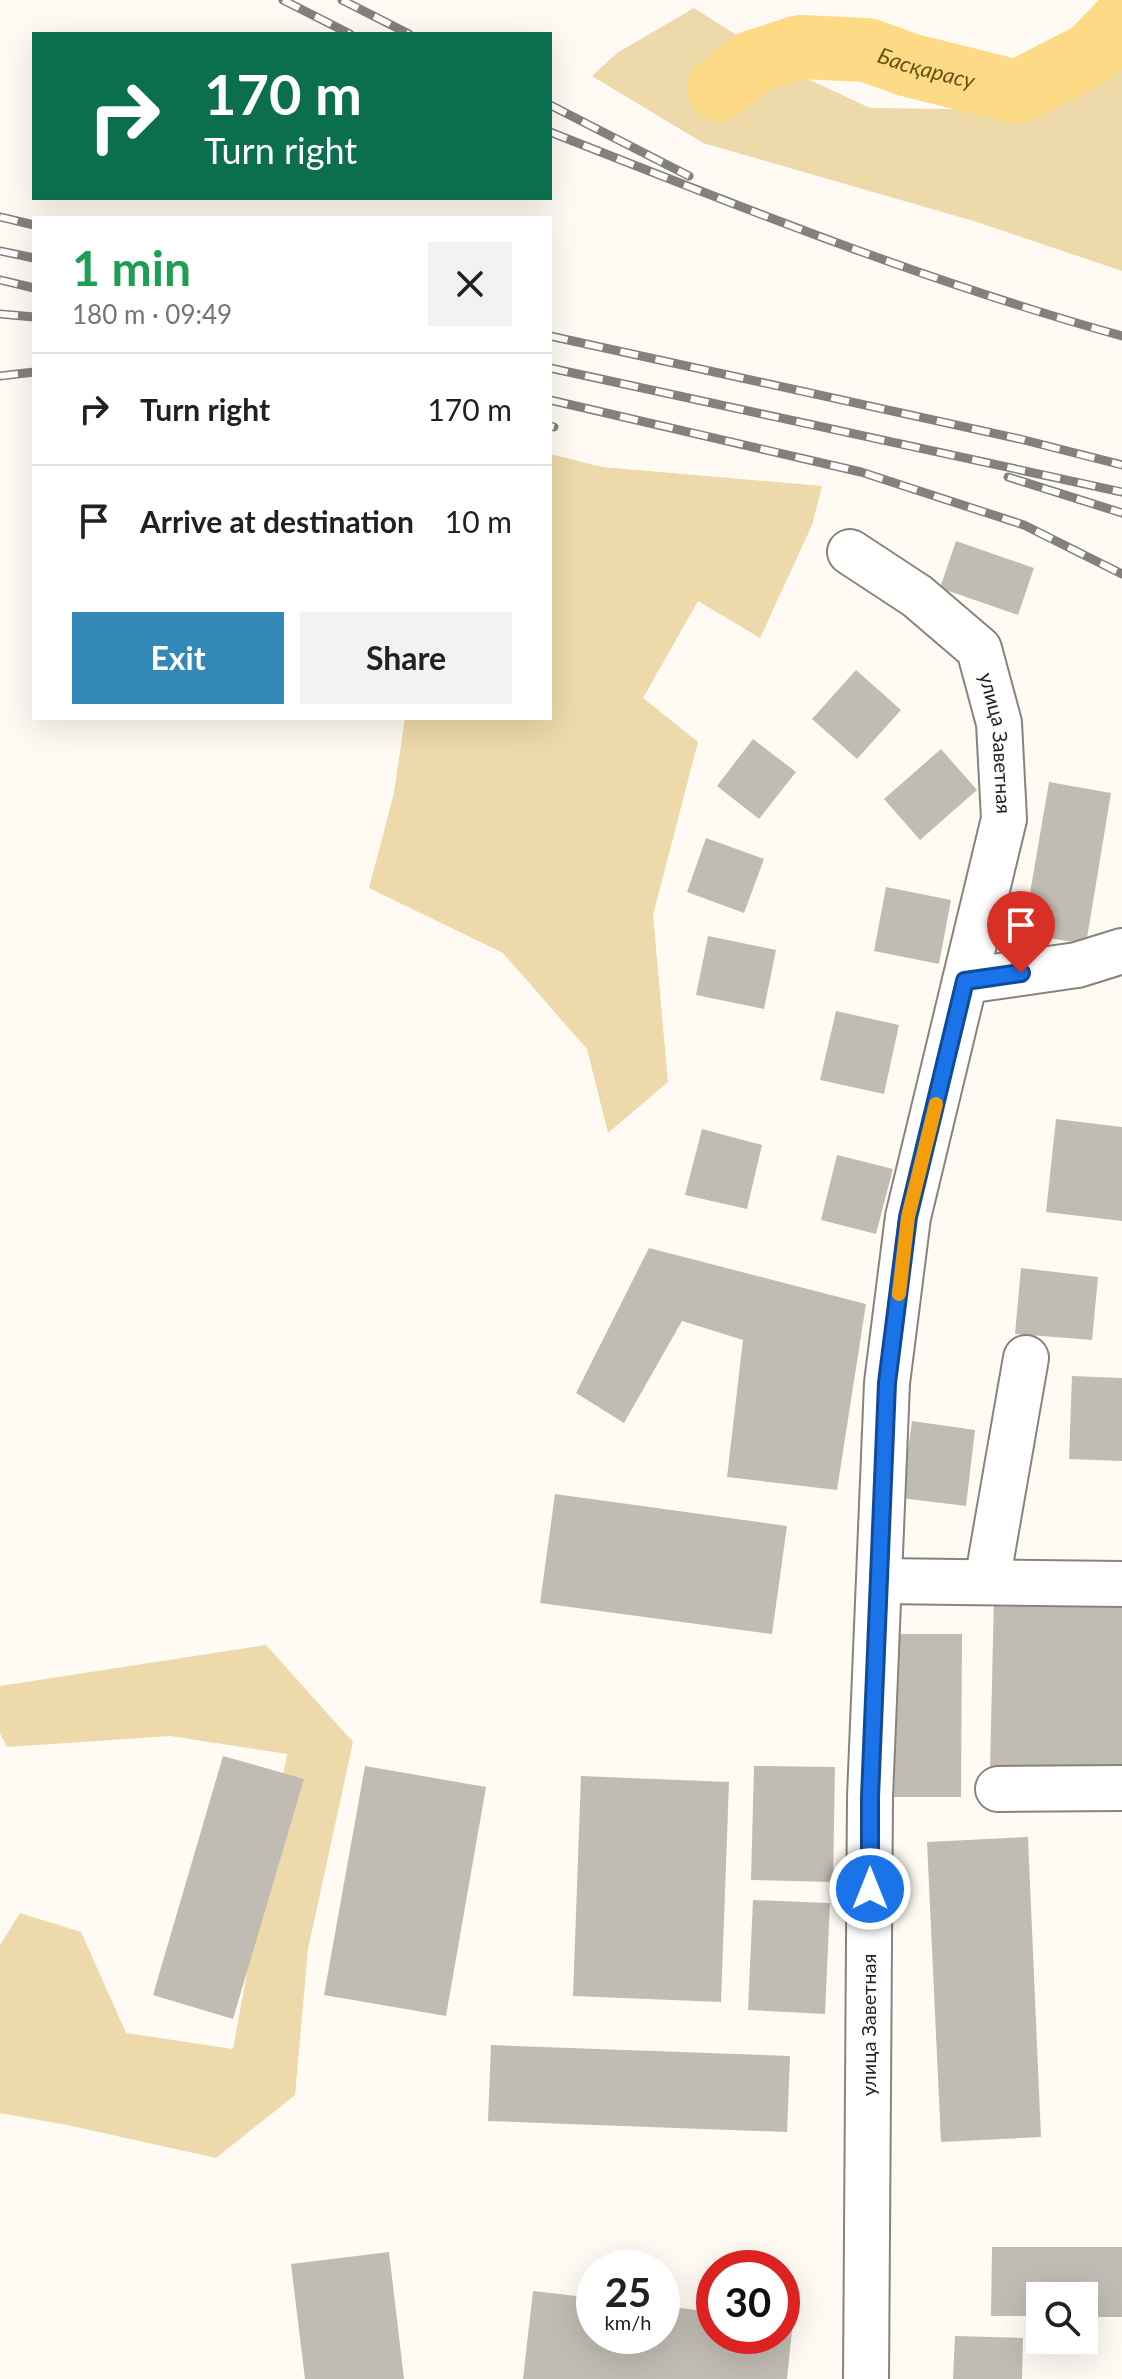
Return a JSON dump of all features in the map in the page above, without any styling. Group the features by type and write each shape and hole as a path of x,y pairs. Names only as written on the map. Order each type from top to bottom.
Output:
{"street":[{"name":"улица Заветная","path":"850,552 917,596 979,649 999,723 1004,819 908,1217 887,1383 870,1797 866,2379"},
{"path":"965,981 1077,965 1122,951"},
{"path":"987,1582 1026,1358"},
{"path":"879,1581 1122,1584"},
{"path":"998,1789 1122,1788"}],"shaded area":[{"path":"694,8 799,75 870,108 1046,110 1122,55 1122,271 977,222 703,143 592,76 617,53"},
{"path":"552,454 602,467 822,486 812,525 760,638 698,601 643,698 698,742 653,915 668,1082 608,1133 587,1049 503,953 369,888 394,793 405,720 552,720"},
{"path":"266,1645 353,1742 308,1949 295,2095 216,2158 0,2113 0,1945 20,1913 81,1932 126,2033 233,2049 287,1754 170,1736 7,1747 0,1733 0,1686"}],"building":[{"path":"956,541 1034,568 1018,615 940,588"},
{"path":"856,670 901,710 857,759 812,719"},
{"path":"753,739 796,772 759,819 717,786"},
{"path":"941,749 977,790 920,840 884,799"},
{"path":"1049,782 1111,793 1086,944 1023,934"},
{"path":"706,838 764,859 744,913 687,892"},
{"path":"886,887 951,900 939,964 874,951"},
{"path":"708,936 776,950 764,1009 696,995"},
{"path":"836,1011 899,1025 884,1094 820,1080"},
{"path":"1056,1119 1122,1127 1122,1221 1046,1212"},
{"path":"702,1129 762,1145 747,1209 685,1195"},
{"path":"837,1155 893,1169 876,1234 821,1220"},
{"path":"649,1248 866,1304 837,1490 727,1477 743,1340 682,1321 624,1423 576,1393"},
{"path":"1021,1268 1098,1277 1092,1340 1015,1334"},
{"path":"1072,1376 1122,1378 1122,1461 1069,1459"},
{"path":"912,1421 975,1430 966,1506 901,1498"},
{"path":"555,1494 787,1526 772,1634 540,1603"},
{"path":"994,1595 1122,1598 1122,1773 990,1770"},
{"path":"895,1634 962,1634 961,1797 894,1797"},
{"path":"223,1756 304,1779 233,2019 153,1995"},
{"path":"365,1766 486,1787 446,2016 324,1995"},
{"path":"754,1766 835,1767 833,1882 751,1880"},
{"path":"581,1776 729,1782 721,2002 573,1996"},
{"path":"1028,1837 1041,2137 941,2142 927,1842"},
{"path":"753,1900 830,1903 825,2014 748,2010"},
{"path":"491,2045 790,2056 787,2132 488,2121"},
{"path":"992,2247 1122,2247 1122,2317 1098,2317 1098,2282 1026,2282 1026,2316 991,2316"},
{"path":"389,2252 404,2379 305,2379 291,2264"},
{"path":"533,2291 576,2296 576,2354 680,2354 680,2308 696,2310 696,2354 790,2354 787,2379 523,2379"},
{"path":"955,2336 1023,2338 1022,2379 953,2379"}],"waterway":[{"name":"Басқарасу","path":"719,89 753,62 800,47 867,50 909,65 1017,92 1091,54 1122,22"}],"railway":[{"path":"283,0 346,32"},
{"path":"342,0 405,32"},
{"path":"552,106 689,176"},
{"path":"552,133 905,267 1122,336"},
{"path":"0,217 32,225"},
{"path":"0,251 32,258"},
{"path":"0,280 32,288"},
{"path":"0,314 32,317"},
{"path":"552,336 1020,439 1122,465"},
{"path":"552,368 1122,492"},
{"path":"0,376 32,372"},
{"path":"552,400 861,472 1024,525 1122,574"},
{"path":"1008,477 1122,513"}],"slow traffic":[{"path":"899,1294 908,1217 936,1104"}],"route":[{"path":"870,1889 870,1797 887,1383 908,1217 965,981 1021,973"}]}
